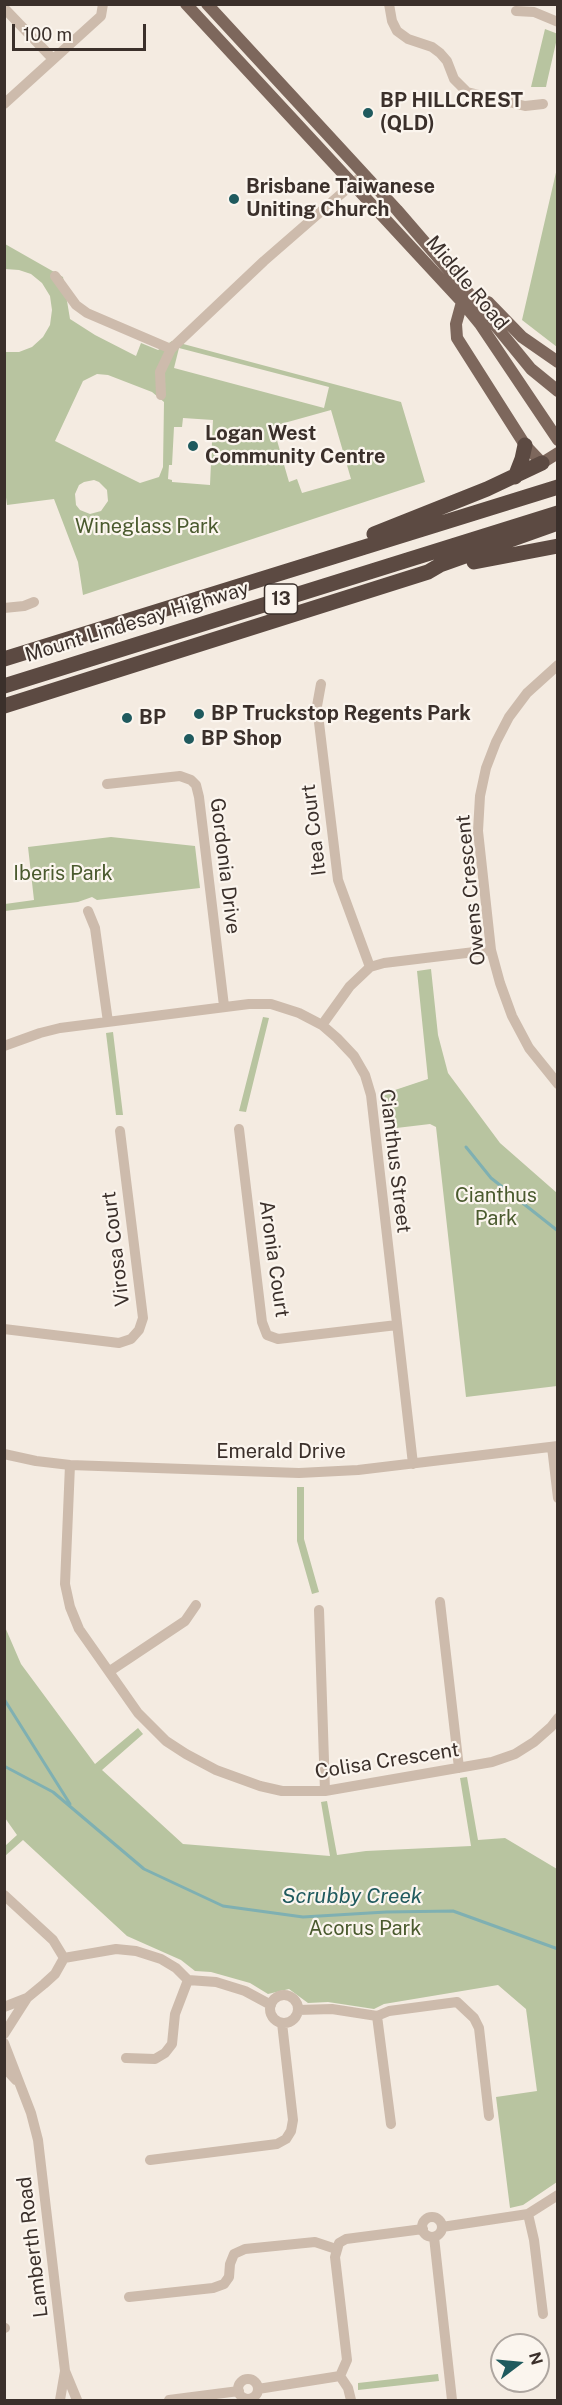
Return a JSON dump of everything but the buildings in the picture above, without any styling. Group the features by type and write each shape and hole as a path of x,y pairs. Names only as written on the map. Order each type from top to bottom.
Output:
{"highway":[{"path":"515,477 525,445"},
{"path":"343,553 378,531 515,477 542,463"},
{"name":"Mount Lindesay Highway","path":"4,659 558,487"},
{"name":"Mount Lindesay Highway","path":"4,686 558,513"},
{"path":"428,572 440,565 558,523"},
{"path":"4,706 428,572 558,546"}],"main road":[{"name":"Middle Road","path":"186,4 353,185 467,299 531,369 558,391"},
{"name":"Middle Road","path":"207,4 364,174 467,299 485,332 555,437"},
{"path":"558,362 522,337 488,302 467,299 456,324 457,338 532,455 542,463 558,462"},
{"path":"542,463 558,453"}],"street":[{"path":"4,104 101,16 103,4"},
{"path":"388,4 397,31 408,39 432,47 440,53 447,61 453,79 467,92 525,106 543,105"},
{"path":"4,8 53,59"},
{"path":"516,11 534,12 558,22"},
{"path":"161,395 160,372 171,349 264,261 364,174"},
{"path":"55,276 76,305 87,313 171,349"},
{"path":"4,608 24,606 34,602"},
{"name":"Owens Crescent","path":"558,665 527,693 509,717 486,768 480,796 478,831 491,950 500,983 512,1016 529,1048 558,1084"},
{"name":"Itea Court","path":"321,684 317,706 338,880 370,967"},
{"name":"Gordonia Drive","path":"107,784 180,776 191,780 196,785 224,1006"},
{"path":"88,911 95,928 108,1022"},
{"path":"322,1025 350,986 370,967 384,963 491,950"},
{"name":"Cianthus Street","path":"4,1046 40,1033 108,1022 224,1006 271,1004 299,1013 322,1025 354,1056 365,1075 371,1095 413,1464"},
{"name":"Aronia Court","path":"239,1129 262,1322 267,1335 279,1340 397,1325"},
{"name":"Virosa Court","path":"4,1329 119,1343 131,1339 139,1330 143,1318 120,1131"},
{"path":"555,1447 558,1498"},
{"name":"Emerald Drive","path":"4,1454 70,1465 299,1473 413,1464 555,1447"},
{"name":"Colisa Crescent","path":"70,1465 64,1584 70,1607 80,1629 147,1724 186,1755 216,1770 260,1786 282,1791 325,1791 492,1762 515,1755 555,1726"},
{"path":"440,1602 459,1768"},
{"path":"110,1671 185,1621 196,1605"},
{"path":"319,1610 325,1791"},
{"path":"4,1895 53,1940 64,1958"},
{"path":"64,1958 117,1949 136,1951 160,1959 176,1968 188,1980 216,1982 236,1988 271,2005"},
{"path":"4,2034 27,1998 55,1974 64,1958"},
{"path":"126,2058 155,2059 165,2053 172,2044 175,2014 188,1980"},
{"path":"150,2160 277,2144 286,2139 291,2131 292,2120 282,2023 272,2016 271,2005 276,1998 284,1995 295,2001 298,2010 294,2018 282,2023"},
{"path":"4,2007 27,1998"},
{"path":"298,2010 332,2009 376,2016 389,2011 457,2002 474,2018 479,2028 489,2116"},
{"path":"376,2016 391,2124"},
{"name":"Lamberth Road","path":"4,2043 31,2113 38,2140 65,2371 77,2400"},
{"name":"Lamberth Road","path":"4,2067 21,2085"},
{"path":"442,2227 528,2214 558,2195"},
{"path":"528,2214 534,2240 543,2314"},
{"path":"431,2218 438,2220 442,2227 440,2234 434,2237 426,2235 423,2229 424,2222 431,2218"},
{"path":"340,2376 347,2360 335,2257 339,2243 346,2239 423,2229"},
{"path":"434,2237 452,2400"},
{"path":"129,2297 213,2288 224,2284 229,2277 234,2254 245,2249 315,2242 336,2249"},
{"name":"Lamberth Road","path":"60,2400 65,2371"},
{"path":"258,2389 340,2376"},
{"path":"340,2376 348,2388 351,2400"},
{"path":"247,2380 255,2382 258,2389 256,2396 250,2400 243,2397 239,2391 241,2384 247,2380"},
{"path":"169,2400 239,2391"}],"green space":[{"path":"545,29 558,34 546,87 531,87"},
{"path":"557,168 557,347 522,320"},
{"name":"Wineglass Park","path":"5,244 63,277 70,319 136,356 141,343 158,350 172,341 401,402 425,482 83,595 78,562 54,499 7,505 4,482 5,352 19,352 32,347 43,337 50,325 52,310 50,296 42,283 31,274 5,269","holes":["179,348 329,387 324,408 174,368","97,374 108,375 152,392 164,402 163,467 159,477 140,483 55,441 83,381","331,410 351,479 302,493 297,479 289,482 274,430 277,429 277,425","183,418 213,420 210,485 172,482 168,479 169,465 172,465 174,427 182,427","94,480 107,490 108,501 101,511 90,514 80,510 76,505 75,494 79,485"]},
{"name":"Iberis Park","path":"111,837 195,846 200,888 97,900 92,897 78,902 5,911 5,904 34,900 28,847"},
{"name":"Cianthus Park","path":"431,969 438,1035 448,1073 500,1143 557,1193 557,1386 466,1397 436,1127 430,1124 388,1129 383,1094 428,1079 417,971"},
{"path":"263,1017 269,1018 246,1112 239,1111"},
{"path":"113,1032 123,1115 116,1115 106,1033"},
{"path":"297,1487 304,1487 304,1539 319,1592 312,1594 297,1541"},
{"name":"Acorus Park","path":"5,1627 21,1664 95,1764 138,1728 143,1734 102,1770 183,1844 330,1856 321,1802 327,1801 337,1855 366,1851 471,1846 460,1778 467,1777 478,1840 505,1838 557,1869 557,2182 523,2205 510,2208 496,2097 537,2091 526,2009 498,1985 384,2004 374,2009 328,2002 308,2003 289,1989 268,1994 250,1983 211,1972 195,1971 181,1960 127,1936 23,1840 5,1856 5,1846 17,1835 5,1818"},
{"path":"438,2374 439,2381 358,2390 358,2383"}],"waterway":[{"path":"466,1147 491,1178 558,1231"},
{"path":"4,1699 70,1804"},
{"name":"Scrubby Creek","path":"4,1766 53,1792 144,1869 223,1906 303,1917 453,1911 558,1949"}],"place":[{"name":"BP HILLCREST (QLD)","path":"368,113"},
{"name":"Brisbane Taiwanese Uniting Church","path":"234,199"},
{"name":"Logan West Community Centre","path":"193,446"},
{"name":"BP Truckstop Regents Park","path":"199,714"},
{"name":"BP","path":"127,718"},
{"name":"BP Shop","path":"189,739"}]}
